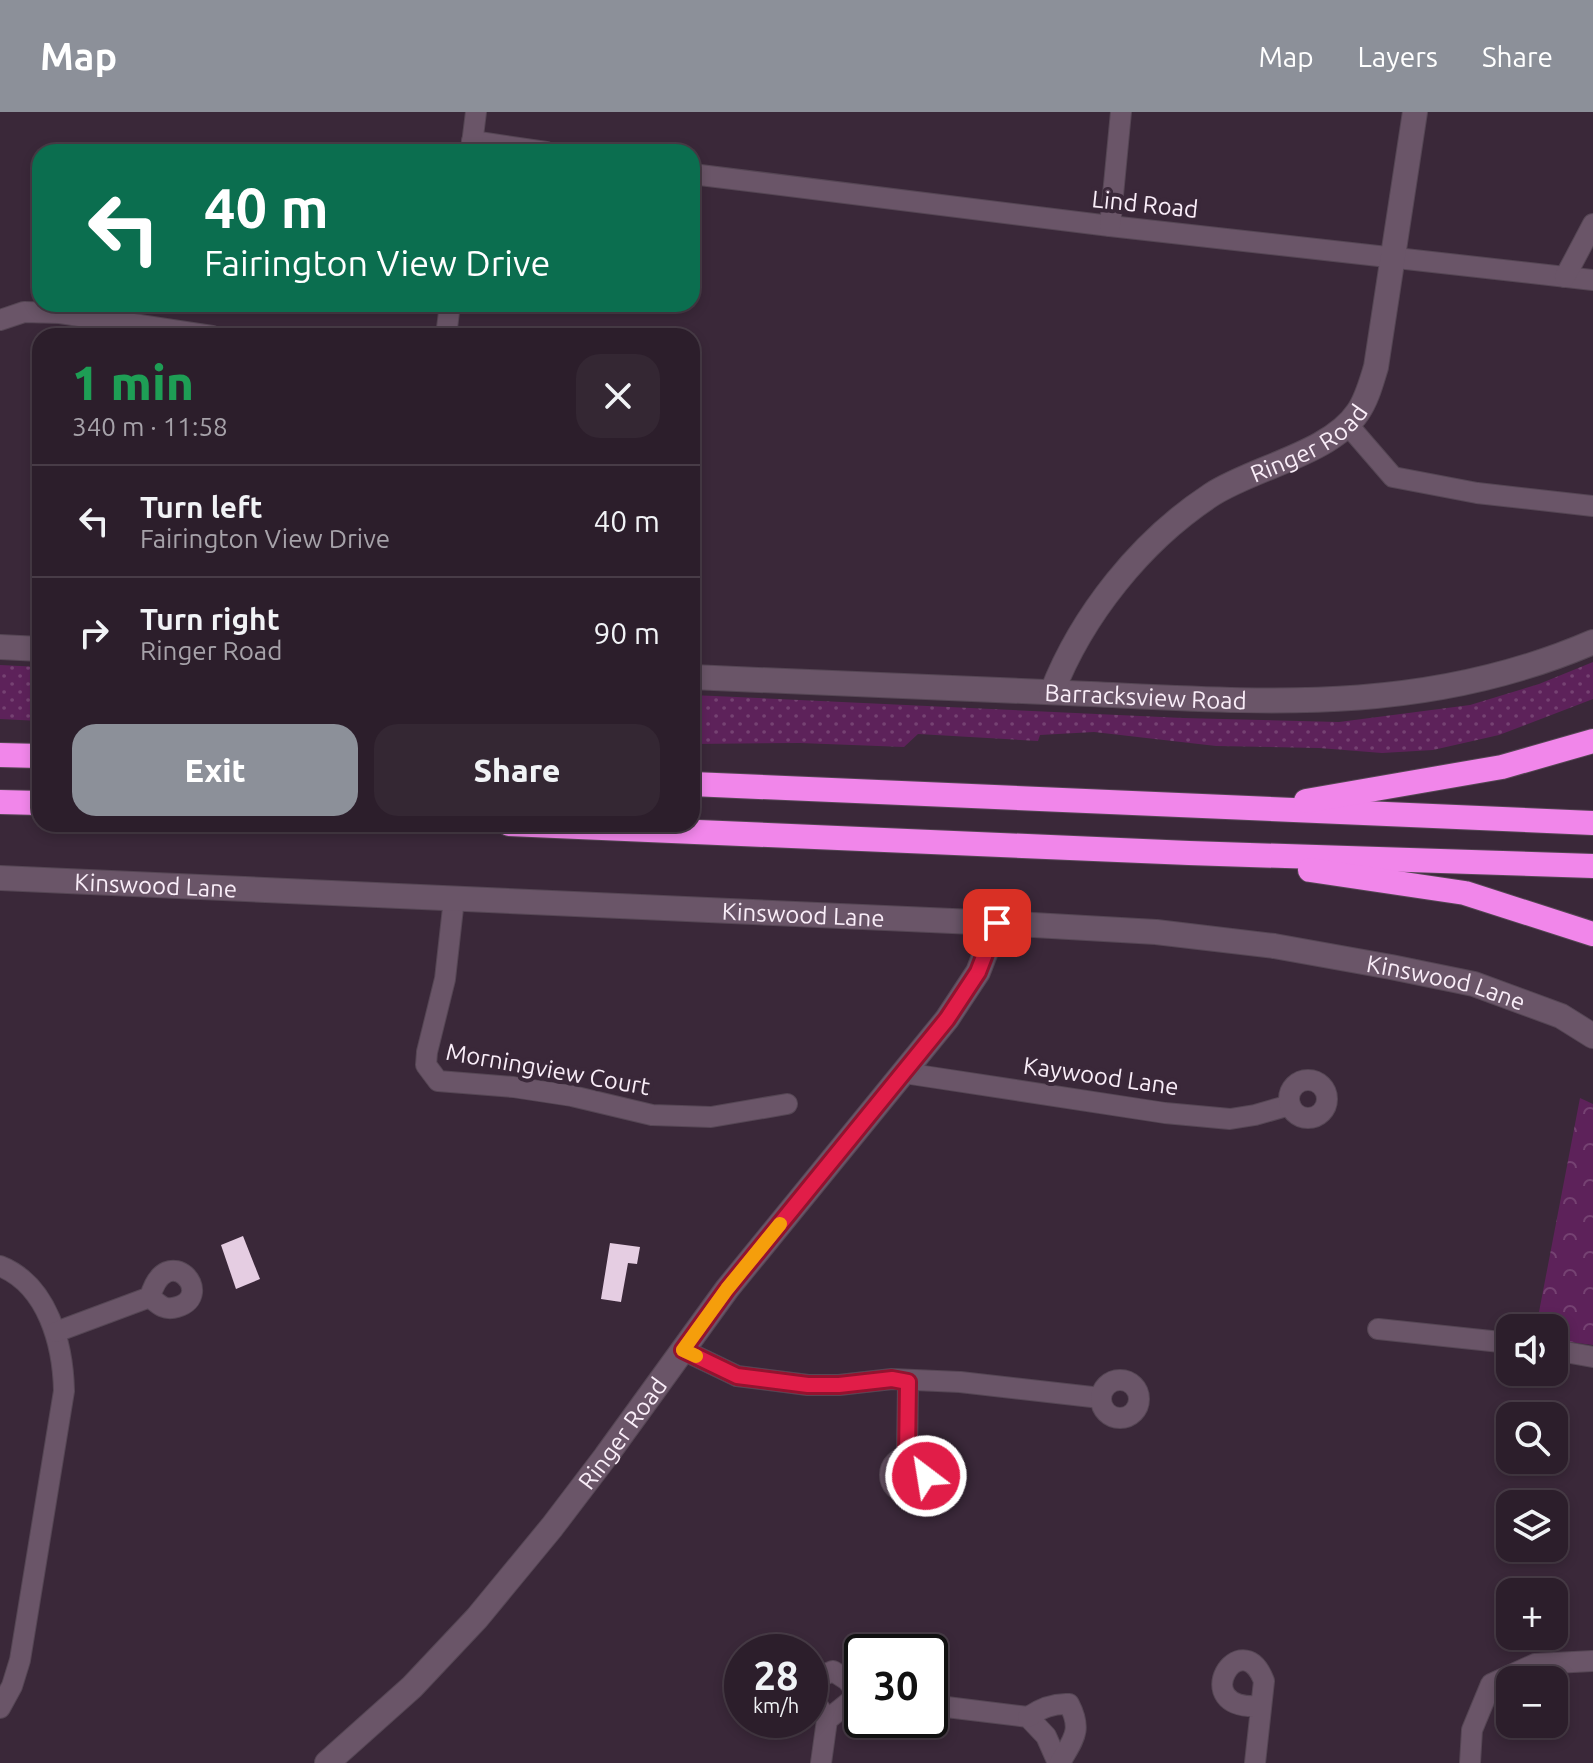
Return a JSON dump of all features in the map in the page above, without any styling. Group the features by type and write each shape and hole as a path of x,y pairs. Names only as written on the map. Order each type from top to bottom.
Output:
{"highway":[{"path":"1258,809 1474,773 1537,759 1593,741"},
{"path":"0,755 32,756"},
{"path":"700,784 1593,823"},
{"path":"0,802 32,803"},
{"path":"697,832 1593,866"},
{"path":"1189,853 1465,893 1593,934"}],"street":[{"path":"471,144 476,112"},
{"path":"1110,226 1121,112"},
{"name":"Ringer Road","path":"1052,692 1076,639 1094,612 1119,580 1180,519 1233,482 1326,441 1348,425 1364,402 1376,367 1415,112"},
{"name":"Lind Road","path":"700,175 1110,226 1593,280"},
{"path":"1565,277 1593,224"},
{"path":"0,320 24,312 60,313 159,328"},
{"path":"1348,425 1393,477 1477,493 1593,506"},
{"name":"Barracksview Road","path":"700,677 1300,702 1402,695 1505,674 1593,642"},
{"path":"0,647 32,649"},
{"name":"Kinswood Lane","path":"0,878 997,923 1170,934 1274,946 1474,984 1561,1016 1593,1036"},
{"name":"Morningview Court","path":"454,899 445,979 427,1052 426,1065 438,1081 572,1096 652,1115 711,1117 787,1104"},
{"name":"Ringer Road","path":"327,1763 421,1678 477,1618 552,1527 727,1289 947,1019 978,972 997,923"},
{"name":"Kaywood Lane","path":"904,1073 1230,1119 1290,1105"},
{"path":"0,1266 8,1269 40,1301 56,1332 63,1360 64,1391 20,1660 12,1686 0,1708"},
{"path":"56,1332 150,1297"},
{"path":"1378,1329 1496,1342"},
{"path":"683,1350 737,1376 808,1385 892,1379 960,1382 1101,1398"},
{"path":"1568,1353 1593,1357"},
{"path":"907,1457 908,1382"},
{"path":"1470,1763 1472,1730 1491,1684 1535,1664 1593,1661"},
{"path":"948,1707 1028,1717 1058,1703 1069,1704 1077,1722 1076,1736 1059,1763"},
{"path":"1255,1763 1260,1706"},
{"path":"1028,1717 1046,1736 1059,1763"},
{"path":"821,1763 824,1738"}],"green space":[{"path":"1593,662 1593,699 1499,735 1433,750 1382,753 1216,746 1094,732 1040,735 1038,741 918,734 904,747 800,743 700,744 700,695 1183,718 1339,722 1470,705 1539,684"},
{"path":"0,665 32,667 32,721 0,719"},
{"path":"1580,1098 1593,1104 1593,1345 1568,1342 1568,1314 1531,1314 1539,1312"}],"building":[{"path":"243,1236 260,1279 236,1289 221,1245"},
{"path":"610,1243 640,1247 637,1264 628,1263 621,1302 601,1299"}],"slow traffic":[{"path":"696,1356 683,1350 780,1224"}],"route":[{"path":"926,1476 922,1465 907,1457 908,1382 892,1379 808,1385 737,1376 683,1350 727,1289 947,1019 978,972 997,923"}]}
